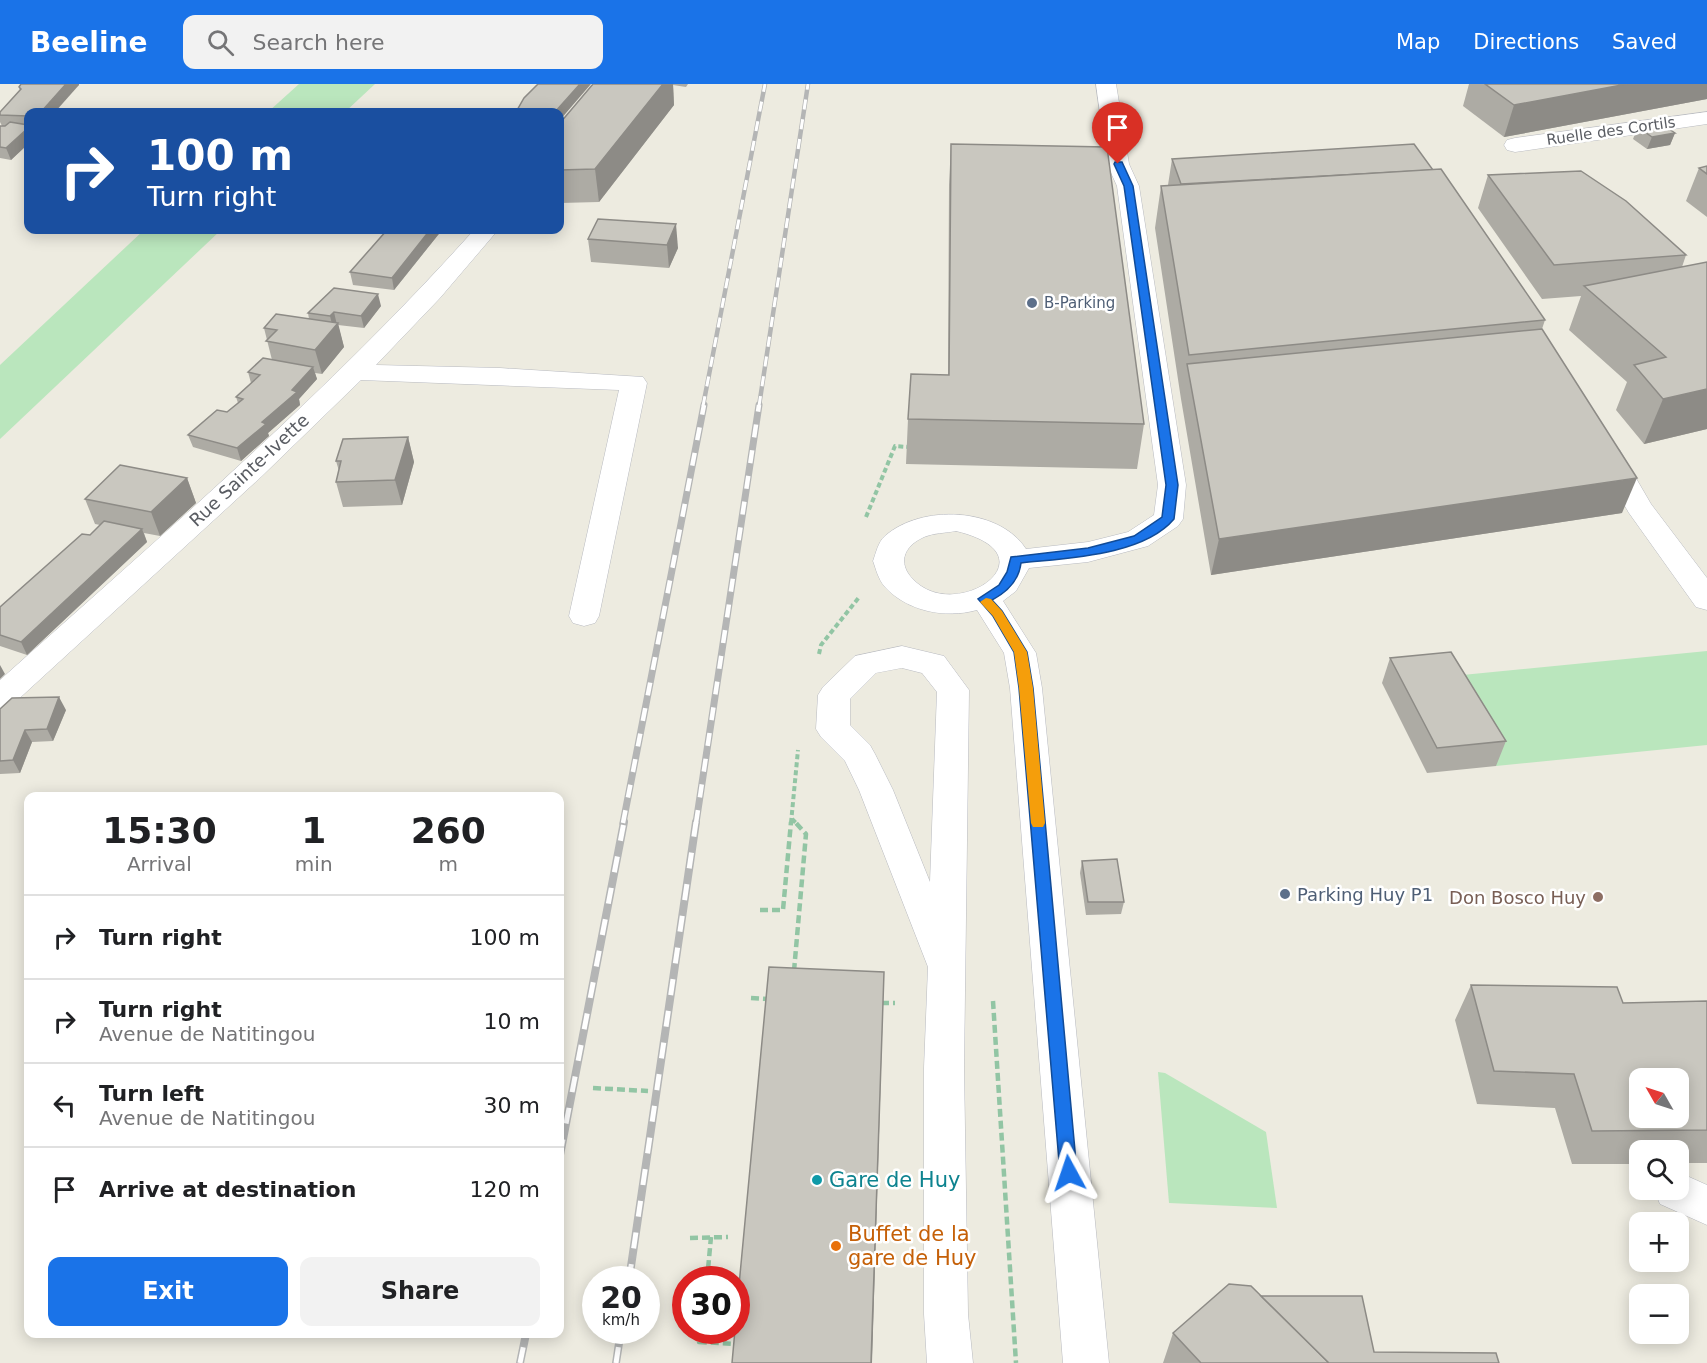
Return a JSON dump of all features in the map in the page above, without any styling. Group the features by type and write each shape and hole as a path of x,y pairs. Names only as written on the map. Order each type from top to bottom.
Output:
{"street":[{"path":"1015,560 1088,552 1138,539 1168,519 1172,485 1128,186 1118,164 1106,84"},
{"name":"Ruelle des Cortils","path":"1515,145 1707,118"},
{"name":"Rue Sainte-Ivette","path":"0,698 266,456 354,372 443,281 483,234"},
{"path":"354,372 500,375 634,383 584,616"},
{"path":"1597,435 1639,507 1707,600"},
{"path":"956,522 981,528 1001,539 1010,548 1015,560 1014,572 1004,588 984,599 959,605 932,602 908,593 893,578 887,561 893,545 908,531 931,524 956,522"},
{"path":"984,599 997,614 1020,652 1026,688 1086,1363"},
{"path":"945,964 876,790 858,754 833,729 834,695 866,664 902,657 933,664 953,690 945,964 946,1314 950,1363"},
{"path":"1689,1197 1707,1206"}],"path":[{"path":"792,818 806,834 793,978"},
{"path":"760,910 783,910"},
{"path":"752,998 775,999"},
{"path":"871,1002 895,1003"},
{"path":"593,1088 648,1091"},
{"path":"708,1266 711,1237"},
{"path":"690,1238 728,1237"}],"green space":[{"path":"299,84 375,84 349,108 272,108"},
{"path":"140,234 217,234 0,439 0,365"},
{"path":"1707,651 1707,745 1496,766 1442,677"},
{"path":"1158,1072 1165,1073 1266,1132 1277,1208 1169,1203"}],"building":[{"path":"21,84 66,84 45,108 24,108 24,116 0,115 0,112 21,89 19,87"},
{"path":"538,84 580,84 559,108 518,108 524,98"},
{"path":"593,84 663,84 595,169 564,170 564,118"},
{"path":"1485,84 1627,84 1514,105"},
{"path":"10,122 24,124 24,132 6,148 0,147 0,126 5,126"},
{"path":"1660,123 1675,133 1652,137 1638,127"},
{"name":"B-Parking","path":"951,144 1107,147 1144,424 908,419 911,374 949,375"},
{"path":"1414,144 1433,170 1181,184 1172,159"},
{"path":"1707,166 1707,174 1699,168"},
{"path":"1441,169 1545,320 1189,355 1161,186"},
{"path":"1581,171 1626,201 1686,255 1554,265 1488,175"},
{"path":"598,219 676,224 667,245 588,239"},
{"path":"383,234 427,234 392,278 350,272"},
{"path":"1707,262 1707,389 1663,399 1634,365 1666,357 1584,286"},
{"path":"334,288 378,294 361,316 334,312 330,316 308,313"},
{"path":"276,314 338,323 315,350 266,341 277,330 264,328"},
{"path":"1542,329 1637,478 1219,539 1187,364"},
{"path":"263,358 313,367 292,390 297,392 262,422 266,424 237,448 188,435 217,410 227,412 243,399 236,397 260,375 248,372"},
{"path":"408,437 395,480 336,482 341,461 336,461 343,439"},
{"path":"120,465 187,478 151,512 85,499"},
{"path":"104,521 142,529 21,642 0,635 0,607 82,534 90,535"},
{"path":"1451,652 1506,741 1437,748 1390,658"},
{"path":"59,697 47,729 25,730 13,760 0,761 0,709 12,698"},
{"path":"1117,859 1124,902 1088,902 1082,861"},
{"name":"Gare de Huy","path":"769,967 884,972 871,1363 732,1363 734,1344 750,1344 750,1266 741,1266"},
{"path":"1471,985 1617,987 1623,1003 1707,1001 1707,1130 1592,1131 1574,1074 1494,1071"},
{"path":"1229,1284 1251,1286 1329,1363 1201,1363 1173,1333"},
{"path":"1261,1296 1362,1296 1374,1352 1496,1353 1499,1363 1329,1363"}],"railway":[{"path":"703,406 765,84"},
{"path":"759,406 808,84"},
{"path":"623,823 704,405"},
{"path":"696,823 759,405"},
{"path":"564,1134 624,822"},
{"path":"631,1266 696,822"},
{"path":"520,1363 525,1338"},
{"path":"616,1363 619,1344"}],"slow traffic":[{"path":"986,602 997,614 1020,652 1026,688 1038,823"}],"place":[{"name":"B-Parking","path":"1032,303"},
{"name":"Parking Huy P1","path":"1285,894"},
{"name":"Don Bosco Huy","path":"1598,897"},
{"name":"Gare de Huy","path":"817,1180"},
{"name":"Buffet de la gare de Huy","path":"836,1246"}],"route":[{"path":"1069,1173 1026,688 1020,652 997,614 984,599 1004,588 1014,572 1015,560 1088,552 1138,539 1168,519 1172,485 1128,186 1118,164"}]}
